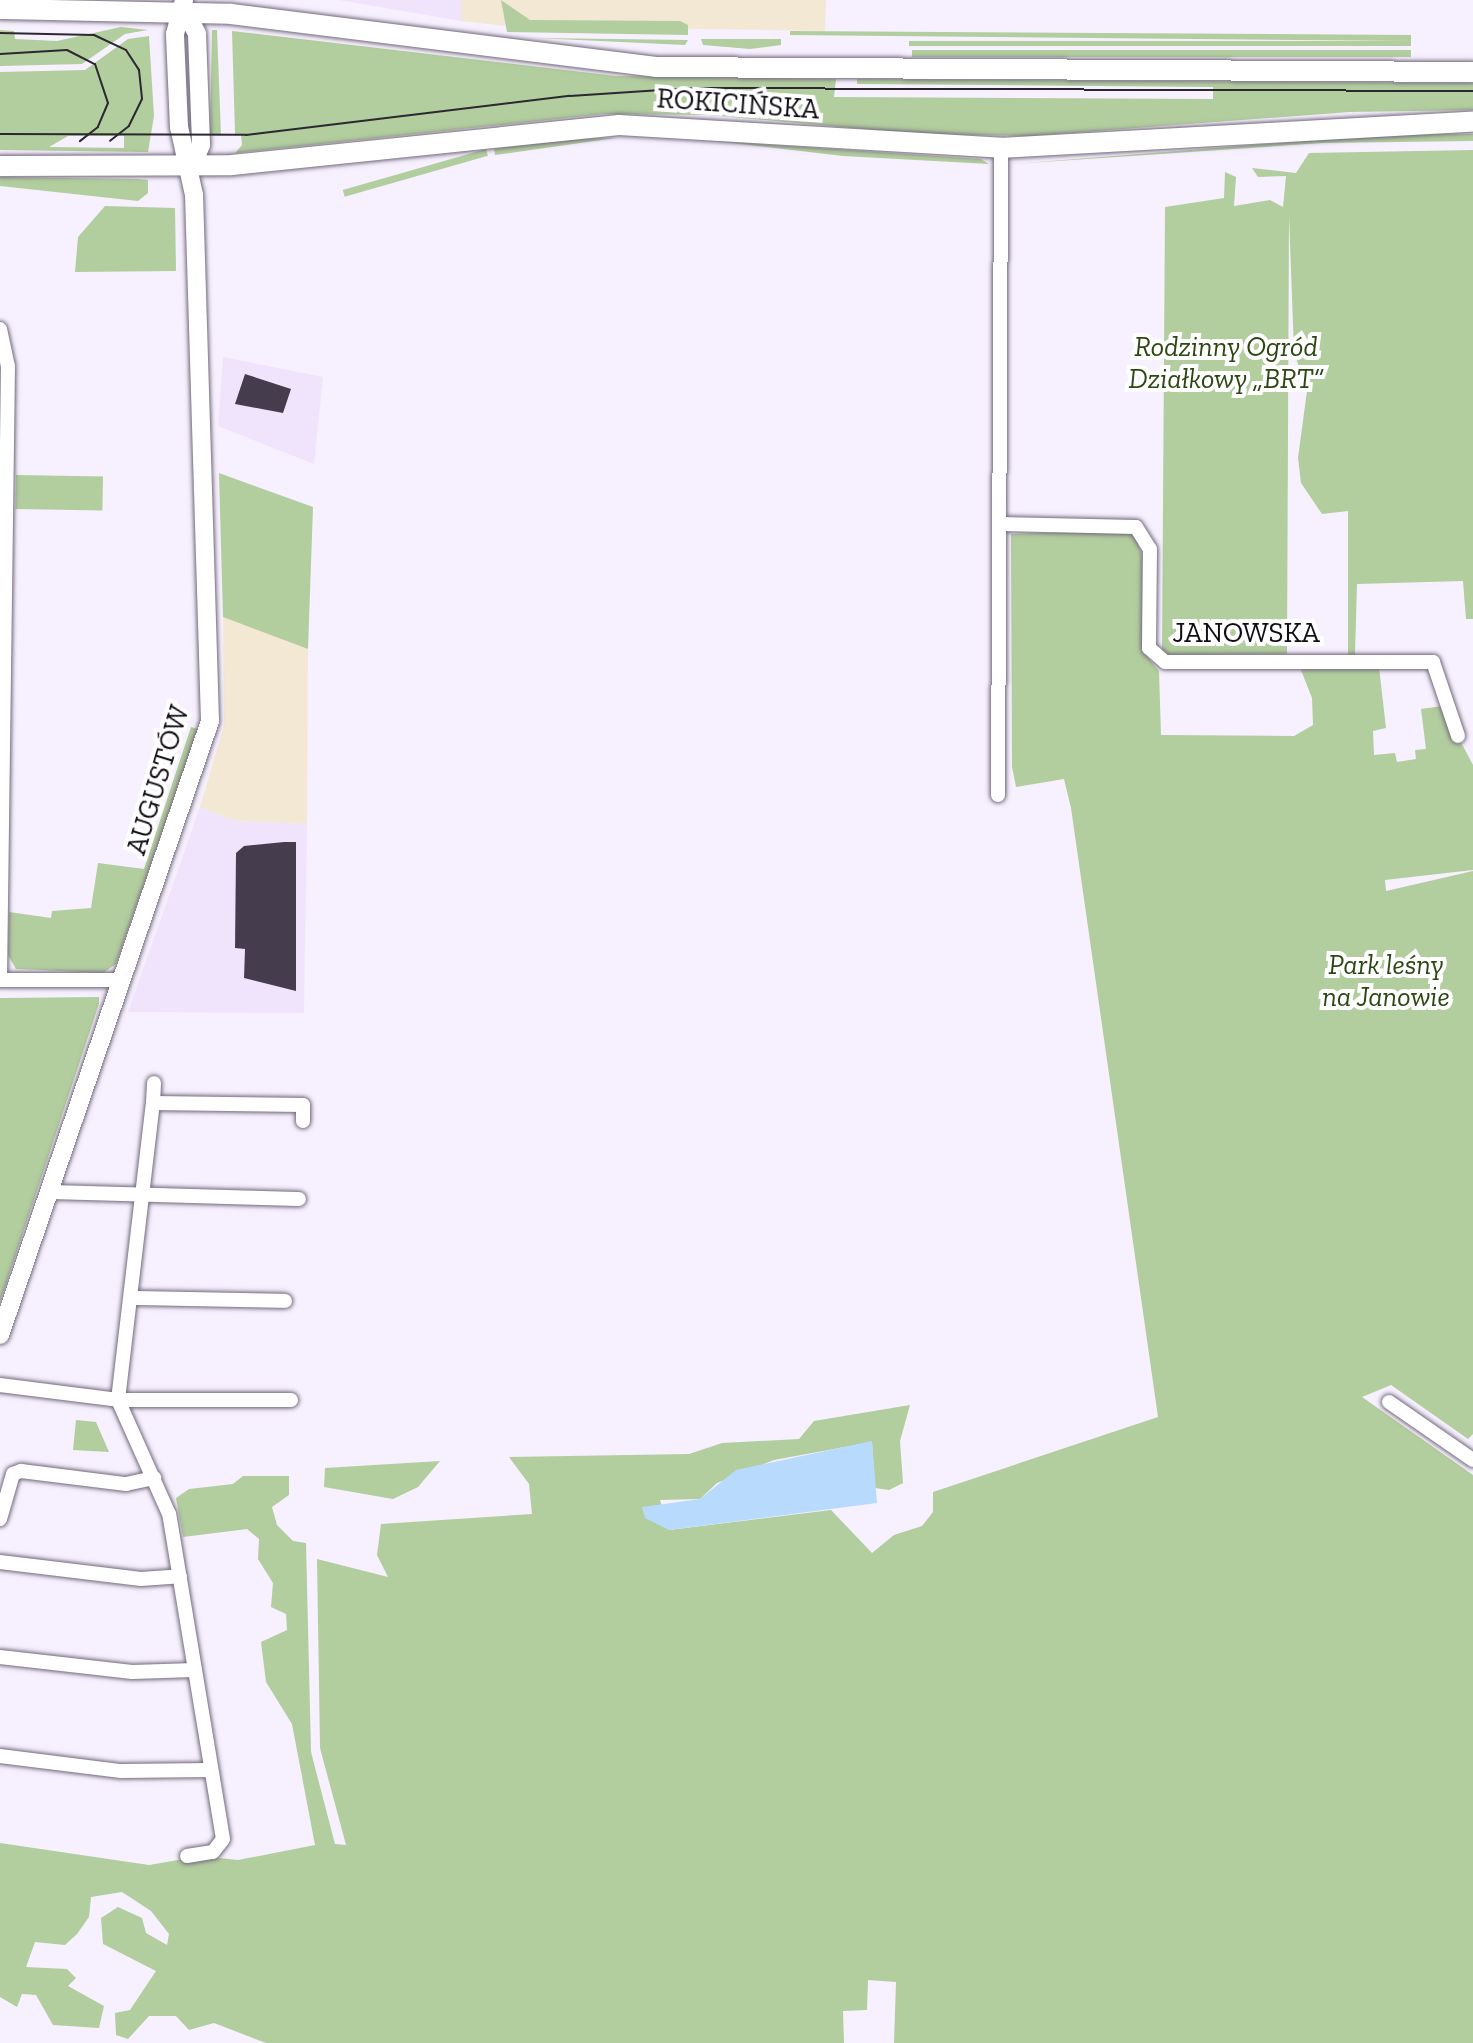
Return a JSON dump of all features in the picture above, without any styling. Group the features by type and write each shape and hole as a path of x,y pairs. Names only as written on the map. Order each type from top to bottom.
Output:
{"main road":[{"name":"ROKICIŃSKA","path":"0,9 184,5 630,65 1473,72"},
{"name":"ROKICIŃSKA","path":"0,166 192,167 619,125 1001,148 1473,122"}],"street":[{"name":"AUGUSTÓW","path":"0,1335 123,980 211,710 192,167 201,145 197,34 184,5"},
{"path":"998,795 1001,148"},
{"path":"0,329 8,366 0,980 123,980"},
{"name":"JANOWSKA","path":"1000,524 1136,527 1150,549 1149,648 1165,662 1433,662 1458,736"},
{"path":"154,1083 118,1400 169,1514 211,1770 222,1844 187,1856"},
{"path":"153,1103 303,1105 303,1121"},
{"path":"50,1192 141,1197 299,1199"},
{"path":"131,1298 285,1301"},
{"path":"0,1385 118,1400 291,1400"},
{"path":"1389,1402 1473,1460"},
{"path":"0,1519 16,1472 126,1484 154,1478"},
{"path":"0,1562 141,1579 180,1576"},
{"path":"0,1657 132,1672 195,1670"},
{"path":"0,1756 121,1771 211,1770"}],"shaded area":[{"path":"339,0 461,0 461,21"},
{"path":"461,0 826,0 825,31 507,26 461,21"},
{"path":"223,357 323,377 314,464 218,426"},
{"path":"223,617 308,649 307,824 235,821 200,807 224,726"},
{"path":"200,807 235,821 307,824 304,1013 128,1012"}],"green space":[{"path":"501,0 530,20 680,21 688,25 688,35 507,32"},
{"path":"121,27 148,30 125,34 82,64 0,66 0,30 14,31 15,39 57,41"},
{"path":"212,30 217,30 221,135 210,135"},
{"path":"232,31 616,76 836,79 834,97 1213,99 1213,87 857,84 857,79 1473,83 1473,110 1350,112 1029,136 918,134 709,115 604,114 235,153 242,145 241,134 235,134"},
{"path":"790,31 1411,35 1411,41 790,35"},
{"path":"149,36 154,116 148,152 0,150 0,72 85,70 128,39","holes":["68,136 124,136 124,148 49,147"]},
{"path":"536,38 688,40 685,45"},
{"path":"701,39 781,39 781,45 750,49 703,45"},
{"path":"909,41 1411,41 1411,46 909,46"},
{"path":"912,50 1411,50 1411,57 912,57"},
{"path":"1393,134 1473,134 1473,141 1322,143 1013,164"},
{"path":"616,138 495,155 494,149 569,139"},
{"path":"715,141 981,159 989,164 843,156"},
{"path":"486,149 488,156 345,197 343,190"},
{"name":"Rodzinny Ogród Działkowy „BRT”","path":"1473,150 1473,619 1466,619 1463,581 1357,584 1355,655 1348,655 1348,511 1322,514 1301,483 1298,458 1307,391 1294,352 1289,215 1287,654 1162,655 1165,207 1224,198 1225,172 1236,177 1234,206 1270,200 1283,207 1286,176 1258,177 1252,168 1296,173 1309,153"},
{"path":"0,177 148,180 148,193 138,201 0,186"},
{"path":"105,206 175,208 176,271 75,272 78,237"},
{"path":"219,473 313,507 308,649 223,617"},
{"path":"16,475 103,477 102,511 15,509"},
{"name":"Park leśny na Janowie","path":"1122,530 1135,535 1142,555 1142,650 1159,671 1161,735 1294,736 1313,725 1312,698 1299,665 1379,667 1386,728 1373,731 1374,755 1395,753 1397,762 1416,759 1415,750 1426,749 1421,709 1442,706 1473,765 1473,870 1385,880 1386,891 1473,871 1473,1434 1468,1439 1391,1385 1362,1397 1473,1475 1473,2043 894,2043 896,1982 868,1980 867,2010 843,2011 844,2043 266,2043 214,2023 189,2030 176,2016 149,2016 128,2039 116,2035 115,2013 130,2010 156,1971 103,1944 101,1918 118,1907 142,1918 146,1933 167,1945 169,1934 151,1911 122,1892 91,1897 89,1917 77,1934 65,1945 35,1942 26,1967 67,1969 76,1978 68,1986 104,2006 99,2028 53,2025 36,1995 22,1994 17,2007 0,1997 0,1843 149,1865 201,1856 238,1860 315,1845 292,1724 266,1682 261,1642 287,1630 286,1614 271,1607 273,1583 258,1559 259,1539 247,1529 183,1537 176,1498 189,1489 233,1484 243,1476 289,1476 289,1495 272,1507 277,1525 293,1541 306,1543 311,1752 335,1844 346,1845 320,1748 317,1559 388,1577 377,1555 381,1524 532,1514 529,1484 509,1457 689,1454 722,1443 799,1439 814,1421 910,1405 900,1441 903,1483 889,1490 875,1488 872,1442 774,1460 717,1483 700,1499 660,1500 669,1530 831,1510 872,1553 894,1535 922,1526 933,1512 933,1492 1158,1417 1071,808 1064,779 1016,787 1012,767 1011,534"},
{"path":"191,727 198,729 116,964 103,973 16,969 8,955 9,912 51,918 52,911 91,908 98,863 144,869"},
{"path":"99,997 99,1004 0,1302 0,998"},
{"path":"76,1420 96,1422 109,1452 73,1450"},
{"path":"440,1461 418,1487 393,1499 324,1487 325,1468"}],"water":[{"path":"872,1441 877,1503 669,1530 645,1518 642,1507 700,1499 736,1470"}],"building":[{"path":"245,374 291,389 283,413 235,404"},
{"path":"296,842 296,991 244,978 245,949 235,948 236,853 244,846"}],"tram line":[{"path":"0,33 94,35 126,50 139,70 142,99 129,126 110,141"},
{"path":"0,54 67,50 95,64 108,103 98,127 80,141"},
{"path":"0,134 246,135 570,96 692,88 1473,91"}]}
